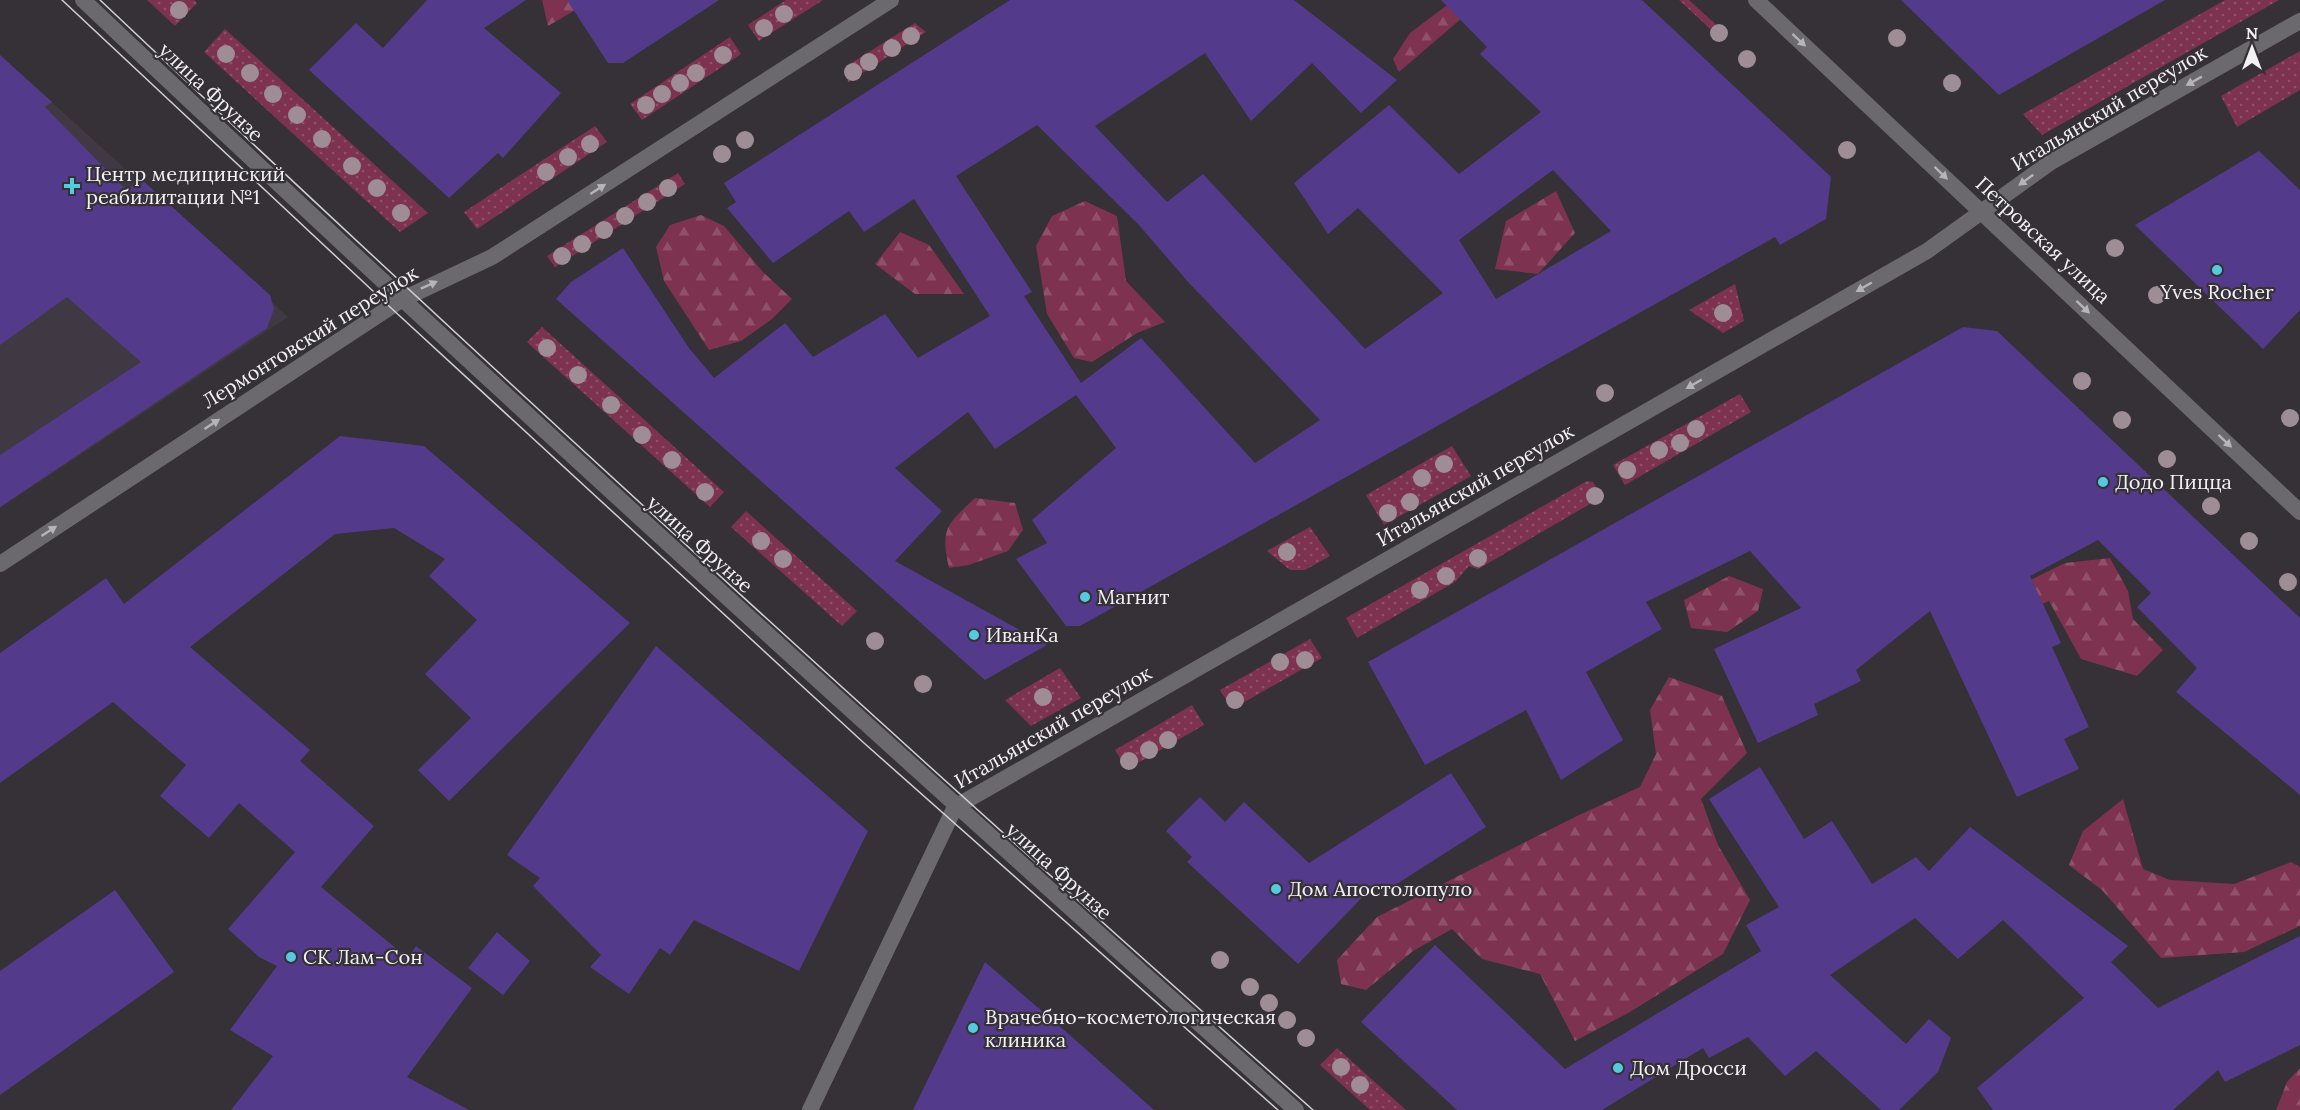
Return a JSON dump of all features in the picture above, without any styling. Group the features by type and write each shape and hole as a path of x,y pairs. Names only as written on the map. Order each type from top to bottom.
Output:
{"street":[{"name":"улица Фрунзе","path":"83,0 401,300 956,807 1296,1110"},
{"name":"Лермонтовский переулок","path":"0,564 401,300 492,257 891,0"},
{"name":"Петровская улица","path":"1756,0 2300,512"},
{"name":"Итальянский переулок","path":"810,1110 956,807 1927,251 2051,162 2300,21"}],"shaded area":[{"name":"Центр медицинский реабилитации №1","path":"0,55 288,317 0,508"}],"green space":[{"path":"147,0 194,0 197,3 175,26"},
{"path":"542,0 586,0 584,5 548,26"},
{"path":"786,0 823,0 759,41 748,25"},
{"path":"1454,0 1463,17 1399,72 1393,59 1410,33"},
{"path":"1679,0 1689,0 1724,32 1719,37"},
{"path":"2225,0 2279,0 2042,135 2023,114"},
{"path":"915,23 926,32 848,82 845,67"},
{"path":"225,29 428,213 400,232 204,52"},
{"path":"730,37 741,54 642,120 630,104"},
{"path":"2300,51 2300,90 2237,127 2221,96"},
{"path":"595,126 607,142 477,229 464,212"},
{"path":"678,173 685,184 555,267 547,256"},
{"path":"1556,191 1575,233 1538,274 1495,269 1506,221"},
{"path":"1085,201 1117,216 1126,281 1165,322 1137,333 1092,362 1074,358 1047,314 1036,246 1052,216"},
{"path":"701,215 724,226 763,272 792,299 772,319 741,341 709,350 664,281 656,247 670,225"},
{"path":"900,232 929,245 964,294 915,294 875,264"},
{"path":"1735,284 1744,321 1723,333 1689,310"},
{"path":"542,327 724,492 710,507 527,342"},
{"path":"1740,394 1751,412 1625,485 1613,465"},
{"path":"1452,446 1471,476 1384,525 1366,495"},
{"path":"1587,481 1593,482 1602,497 1478,569 1469,566 1455,582 1357,638 1346,618"},
{"path":"975,498 1015,503 1023,530 1008,551 969,565 949,568 945,544 948,528"},
{"path":"746,511 857,611 842,626 731,527"},
{"path":"1310,527 1330,556 1305,570 1290,570 1267,551"},
{"path":"2110,558 2128,591 2133,619 2163,650 2137,676 2081,659 2049,601 1969,635 1940,635 1959,615 2065,563"},
{"path":"1729,576 1763,589 1758,611 1727,632 1691,628 1684,600"},
{"path":"1310,639 1322,658 1232,709 1220,690"},
{"path":"1060,668 1081,698 1031,726 1005,700"},
{"path":"1669,677 1722,696 1747,753 1701,799 1718,845 1750,900 1723,954 1630,1012 1575,1041 1540,974 1482,959 1452,929 1413,951 1366,990 1341,984 1337,960 1377,917 1577,816 1640,787 1656,754 1650,710"},
{"path":"1192,705 1204,725 1127,769 1115,750"},
{"path":"2123,799 2143,869 2170,880 2234,884 2291,862 2300,867 2300,926 2244,952 2161,958 2102,890 2069,865 2083,831"},
{"path":"1337,1048 1406,1110 1370,1110 1320,1065"},
{"path":"2300,1068 2300,1110 2276,1110 2287,1082"}],"building":[{"path":"427,0 526,0 484,28 561,93 503,158 498,153 449,198 309,70 356,23 383,48"},
{"path":"567,0 719,0 623,63 608,63"},
{"path":"1010,0 1294,0 1397,80 1361,113 1312,63 1251,121 1205,53 1095,126 1167,202 1203,174 1365,349 1443,293 1358,208 1328,234 1294,183 1389,105 1459,174 1541,112 1480,54 1487,47 1441,0 1642,0 1831,177 1826,219 1780,245 1775,237 1080,626 1066,626 1016,559 1047,543 1032,520 1116,448 1076,395 995,449 968,412 895,468 942,511 895,561 1047,645 985,680 556,299 571,282 623,248 689,348 714,378 785,323 813,357 885,314 918,358 990,316 914,199 864,232 849,211 773,263 727,208 736,202 724,183","holes":["1037,125 1138,224 1189,283 1320,420 1255,463 1141,338 1081,383 1024,296 1032,292 956,176","1553,170 1611,231 1496,299 1459,240"]},
{"path":"1901,0 2165,0 1999,95"},
{"name":"Центр медицинский реабилитации №1","path":"0,55 52,102 45,107 127,191 140,178 270,295 274,309 267,328 0,507 0,455 141,362 67,297 0,345"},
{"path":"2259,151 2300,190 2300,310 2263,349 2135,225"},
{"path":"1963,327 1997,331 2300,618 2300,795 2176,692 2197,668 2137,607 2151,593 2098,540 2030,576 2061,643 2052,647 2089,727 2064,739 2079,769 2017,797 1930,611 1856,670 1861,681 1814,704 1818,715 1758,743 1714,649 1801,608 1750,551 1646,602 1662,629 1586,672 1623,740 1561,780 1526,710 1425,765 1368,662"},
{"path":"340,436 424,446 630,623 449,801 418,770 471,718 425,674 477,620 429,576 445,559 394,528 335,534 190,647 310,750 300,761 374,826 321,887 408,958 416,946 472,988 407,1077 469,1110 231,1110 273,1056 230,1030 277,966 259,957 228,929 295,852 239,803 209,838 160,796 186,765 113,702 0,783 0,653 106,578 124,604"},
{"path":"656,646 868,831 799,971 694,920 670,955 660,948 629,994 590,967 601,955 533,886 540,878 507,855"},
{"path":"1760,767 1804,839 1832,821 1872,884 1916,857 1929,871 1970,827 2128,946 2111,962 2158,1008 2300,936 2300,1045 2225,1082 2218,1070 2173,1110 1993,1110 1977,1088 2084,998 2003,920 1958,959 1915,918 1830,975 1906,1044 1929,1019 1951,1038 1938,1072 1899,1110 1881,1110 1816,1051 1785,1076 1748,1037 1709,1058 1703,1048 1602,1110 1457,1110 1361,1022 1435,945 1565,1069 1761,951 1746,925 1779,907 1709,799"},
{"path":"1451,773 1486,827 1381,894 1375,884 1298,964 1187,862 1192,857 1166,831 1200,797 1225,822 1244,802 1309,863"},
{"path":"115,890 174,972 0,1095 0,971"},
{"path":"497,932 530,961 503,995 468,968"},
{"path":"985,962 1072,1037 1154,1110 913,1110"}],"tram line":[{"path":"62,0 390,307 864,743 1278,1110"},
{"path":"100,0 702,560 1313,1110"}],"place":[{"name":"Центр медицинский реабилитации №1","path":"72,186"},
{"name":"Yves Rocher","path":"2217,270"},
{"name":"Додо Пицца","path":"2103,482"},
{"name":"Магнит","path":"1085,597"},
{"name":"ИванКа","path":"974,635"},
{"name":"Дом Апостолопуло","path":"1276,889"},
{"name":"СК Лам-Сон","path":"291,957"},
{"name":"Врачебно-косметологическая клиника","path":"973,1028"},
{"name":"Дом Дросси","path":"1618,1068"}]}
